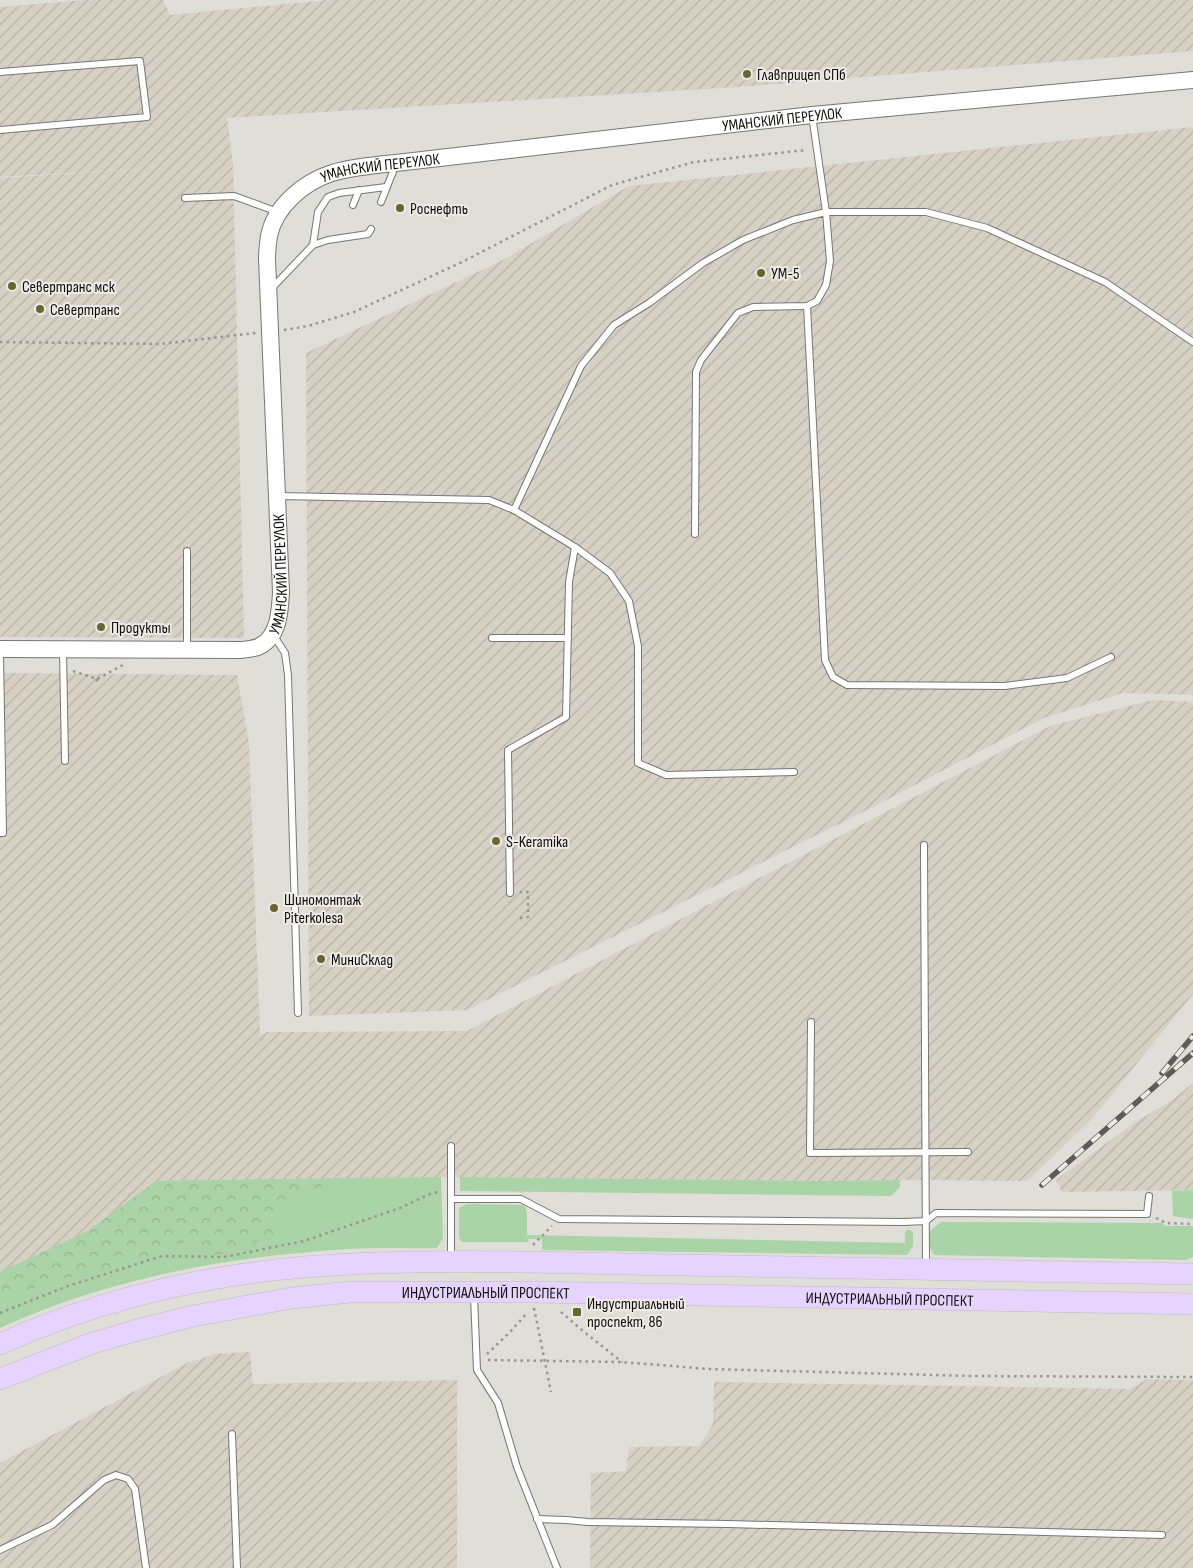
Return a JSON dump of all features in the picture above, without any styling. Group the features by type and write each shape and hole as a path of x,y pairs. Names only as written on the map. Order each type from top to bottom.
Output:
{"main road":[{"name":"ИНДУСТРИАЛЬНЫЙ ПРОСПЕКТ","path":"0,1344 72,1315 166,1289 257,1272 304,1267 377,1263 451,1262 1193,1274"},
{"name":"ИНДУСТРИАЛЬНЫЙ ПРОСПЕКТ","path":"0,1379 90,1344 192,1316 292,1298 350,1292 586,1293 1193,1304"}],"street":[{"name":"УМАНСКИЙ ПЕРЕУЛОК","path":"0,650 241,650 260,646 273,635 280,614 281,592 268,291 267,259 269,234 279,212 292,196 312,183 331,174 396,162 812,115 1193,80"}],"lane":[{"path":"0,72 140,61 147,117 0,130"},
{"path":"696,534 696,372 701,360 738,313 753,307 808,306 817,301 826,284 830,261 826,212 812,115"},
{"path":"380,202 396,162"},
{"path":"313,245 318,212 328,197 340,192 386,187"},
{"path":"353,205 359,190"},
{"path":"185,198 234,196 279,212"},
{"path":"514,510 581,366 614,325 649,303 704,263 743,240 794,220 826,212 926,212 987,228 1105,282 1193,342"},
{"path":"268,291 313,245 340,235 368,234 370,229"},
{"path":"808,306 825,660 833,677 847,685 1005,686 1067,678 1111,657"},
{"path":"278,496 489,500 514,510 575,547 610,573 629,601 638,646 638,763 666,775 794,772"},
{"path":"510,893 508,750 566,718 569,582 575,547"},
{"path":"187,552 187,650"},
{"path":"273,635 285,653 288,675 298,1013"},
{"path":"492,638 568,638"},
{"path":"63,650 65,761"},
{"path":"0,654 3,832 0,832"},
{"path":"924,845 926,1270"},
{"path":"811,1022 810,1153 968,1152"},
{"path":"451,1146 451,1262"},
{"path":"451,1199 521,1199 559,1219 795,1222 926,1221 936,1214 1147,1214 1149,1196"},
{"path":"474,1292 477,1370 498,1403 517,1467 557,1568"},
{"path":"232,1434 237,1568"},
{"path":"0,1550 52,1525 104,1480 116,1475 128,1479 136,1489 146,1568"},
{"path":"537,1519 588,1522 758,1524 1162,1535"}],"path":[{"path":"0,342 161,344 308,326 354,312 460,263 612,185 694,162 816,149"},
{"path":"64,668 97,679 126,663"},
{"path":"97,679 97,684"},
{"path":"510,893 528,892 528,917 520,918"},
{"path":"0,1313 68,1286 162,1256 224,1257 304,1241 400,1208 430,1194 451,1191"},
{"path":"1147,1214 1166,1223 1193,1224"},
{"path":"533,1245 559,1219"},
{"path":"476,1360 490,1352 528,1312"},
{"path":"534,1312 551,1392"},
{"path":"561,1312 622,1362"},
{"path":"476,1360 622,1362 709,1369 972,1376 1193,1377"}],"shaded area":[{"path":"85,0 163,0 170,15 328,0 1193,0 1193,51 738,87 227,118 233,164 244,638 0,637 0,178 142,169 0,177 0,7"},
{"path":"1193,127 1193,695 1123,693 1044,718 869,809 467,1010 309,1016 306,353 503,260 629,186"},
{"path":"0,673 237,675 249,743 260,1036 266,1032 467,1031 1050,726 1153,700 1193,702 1193,994 1092,1119 1027,1181 451,1177 156,1181 88,1231 0,1272"},
{"path":"1193,1083 1193,1190 1062,1192 1056,1180 1134,1123 1172,1100"},
{"path":"250,1352 253,1384 457,1380 457,1568 0,1568 0,1463 187,1363 215,1354"},
{"path":"1147,1379 1193,1380 1193,1568 590,1568 591,1473 626,1471 629,1447 699,1446 713,1424 714,1382 1130,1389"}],"green space":[{"path":"441,1177 443,1238 437,1248 372,1248 305,1252 260,1257 171,1272 84,1296 0,1328 0,1272 88,1231 156,1181"},
{"path":"460,1177 824,1181 900,1180 900,1187 891,1196 460,1191"},
{"path":"356,1178 310,1191 289,1202 281,1210 275,1222 275,1236 253,1243 247,1249 219,1255 204,1254 186,1243 173,1245 156,1255 107,1270 101,1267 22,1292 0,1304 0,1272 88,1231 156,1181"},
{"path":"1193,1190 1193,1219 1173,1216 1172,1191"},
{"path":"467,1204 525,1206 527,1235 905,1243 905,1233 908,1229 913,1232 913,1246 907,1255 542,1250 542,1239 529,1239 528,1242 462,1242 459,1238 459,1208"},
{"path":"941,1222 1162,1223 1166,1226 1193,1226 1193,1257 1186,1260 934,1255 929,1246 930,1231"}],"railway":[{"path":"1162,1073 1193,1036"},
{"path":"1042,1185 1193,1053"}],"place":[{"name":"Главприцеп СПб","path":"747,74"},
{"name":"Роснефть","path":"400,208"},
{"name":"УМ-5","path":"761,273"},
{"name":"Севертранс мск","path":"12,286"},
{"name":"Севертранс","path":"40,309"},
{"name":"Продукты","path":"101,627"},
{"name":"S-Keramika","path":"496,841"},
{"name":"Шиномонтаж Piterkolesa","path":"274,908"},
{"name":"МиниСклад","path":"321,959"},
{"name":"Индустриальный проспект, 86","path":"577,1312"}]}
